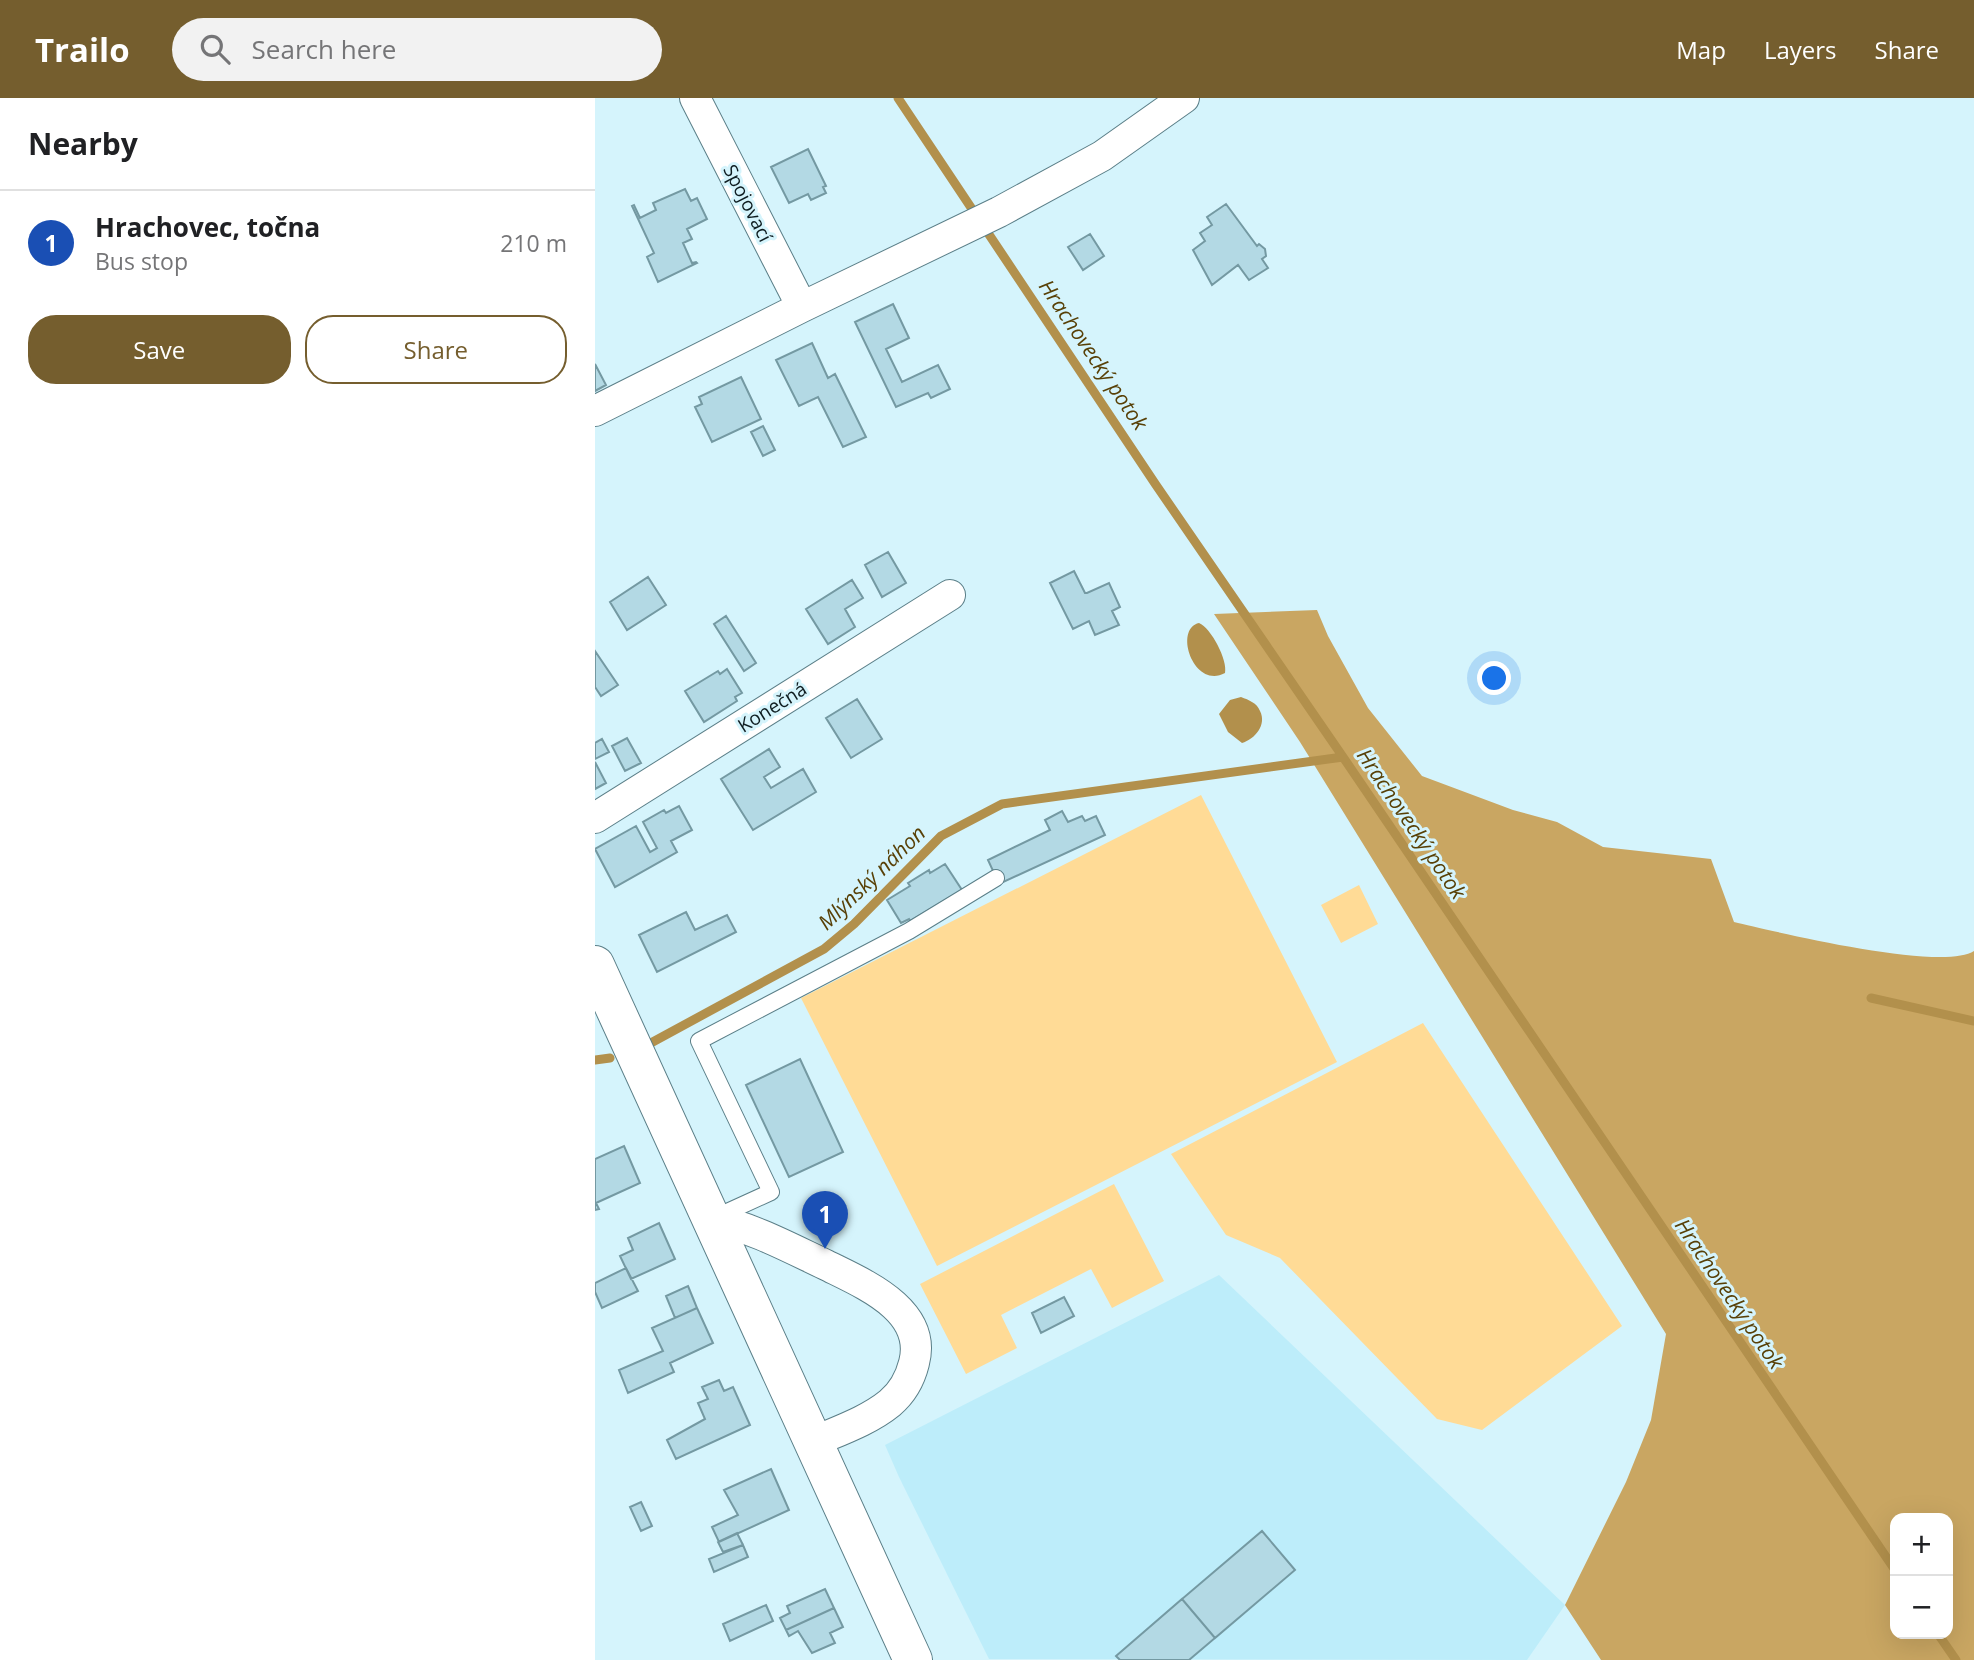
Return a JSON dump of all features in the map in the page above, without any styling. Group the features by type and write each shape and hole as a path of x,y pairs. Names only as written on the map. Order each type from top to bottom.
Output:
{"street":[{"name":"Spojovací","path":"695,98 802,307"},
{"path":"595,411 999,212 1102,156 1184,98"},
{"name":"Konečná","path":"595,818 950,595"},
{"path":"595,965 913,1660"},
{"path":"712,1219 747,1228 866,1285 893,1304 911,1324 917,1350 910,1379 900,1392 878,1411 813,1442"}],"lane":[{"path":"712,1219 771,1192 699,1041 909,931 996,878"}],"shaded area":[{"path":"1317,610 1328,636 1368,708 1422,776 1513,810 1557,822 1603,847 1711,859 1734,922 1895,954 1956,956 1974,951 1974,1660 1601,1660 1565,1605 1626,1482 1651,1420 1666,1334 1300,742 1214,614"},
{"path":"1199,623 1209,631 1218,645 1224,660 1225,673 1214,676 1204,673 1191,657 1188,636 1191,628"},
{"path":"1241,697 1257,706 1262,716 1261,726 1255,735 1242,743 1228,732 1219,714 1230,700"},
{"path":"1201,795 1337,1062 937,1266 801,998"},
{"path":"1359,885 1378,924 1341,943 1321,905"},
{"path":"1423,1023 1622,1326 1482,1430 1437,1419 1280,1258 1226,1235 1171,1154"},
{"path":"1114,1184 1164,1281 1112,1308 1091,1269 1001,1315 1017,1348 966,1374 920,1284"},
{"path":"1219,1275 1565,1605 1527,1660 989,1659 885,1445"}],"building":[{"path":"808,149 826,186 823,187 826,193 811,200 808,194 789,203 771,167"},
{"path":"685,189 691,201 697,198 707,219 687,229 692,239 683,243 692,263 697,263 658,282 647,257 654,253 632,206 634,205 640,218 656,210 653,203"},
{"path":"1226,204 1257,246 1259,244 1265,249 1266,256 1262,259 1268,268 1249,280 1238,265 1212,285 1193,250 1205,241 1200,233 1212,225 1207,217"},
{"path":"1090,234 1104,256 1083,270 1068,247"},
{"path":"893,304 909,338 886,349 902,382 938,365 950,389 931,398 928,393 896,407 855,322"},
{"path":"812,343 828,378 835,374 866,437 843,447 818,397 799,406 776,360"},
{"path":"595,364 606,385 595,391"},
{"path":"741,377 761,419 712,442 695,407 702,404 699,397"},
{"path":"763,426 775,450 763,456 751,432"},
{"path":"888,552 906,583 882,597 865,565"},
{"path":"1074,571 1085,593 1109,583 1120,607 1112,611 1119,625 1095,635 1089,621 1073,629 1050,583"},
{"path":"648,577 666,605 627,630 610,602"},
{"path":"852,580 863,598 845,609 855,627 828,644 806,609"},
{"path":"726,616 756,663 744,671 714,624"},
{"path":"595,651 618,685 601,696 595,687"},
{"path":"727,669 742,693 735,697 737,701 704,722 685,691 718,671 720,674"},
{"path":"857,699 882,739 851,758 826,718"},
{"path":"627,738 641,763 625,771 612,746"},
{"path":"602,739 609,752 595,759 595,743"},
{"path":"769,749 780,767 764,777 771,788 803,769 816,792 753,830 721,779"},
{"path":"595,762 606,783 595,789"},
{"path":"679,806 692,830 671,841 677,852 615,887 595,849 636,826 650,852 657,848 643,822 664,810 666,813"},
{"path":"1062,811 1068,822 1082,816 1085,821 1096,816 1105,835 999,884 988,860 1050,830 1045,820"},
{"path":"945,864 962,890 910,921 909,919 901,923 887,900 910,886 908,883"},
{"path":"686,912 695,930 727,915 736,932 657,972 639,935"},
{"path":"800,1059 843,1152 789,1177 746,1085"},
{"path":"624,1146 640,1183 596,1203 599,1209 595,1210 595,1159"},
{"path":"659,1223 675,1259 631,1279 620,1256 633,1250 628,1238"},
{"path":"626,1268 638,1291 602,1308 595,1292 595,1283"},
{"path":"688,1286 697,1308 675,1318 666,1296"},
{"path":"1064,1297 1074,1316 1041,1333 1032,1313"},
{"path":"697,1308 713,1343 670,1363 674,1372 628,1393 619,1370 663,1351 652,1328"},
{"path":"719,1380 724,1391 733,1387 750,1425 676,1459 667,1440 705,1419 698,1403 708,1399 702,1387"},
{"path":"771,1469 789,1510 719,1542 712,1527 738,1515 724,1490"},
{"path":"641,1502 652,1526 641,1531 630,1507"},
{"path":"1262,1531 1295,1570 1215,1638 1182,1599"},
{"path":"737,1533 743,1545 723,1552 718,1542"},
{"path":"743,1545 748,1557 714,1572 709,1559"},
{"path":"825,1589 834,1608 786,1630 780,1618 790,1613 787,1606"},
{"path":"1182,1599 1215,1638 1189,1660 1120,1660 1116,1656"},
{"path":"766,1605 773,1621 730,1641 723,1624"},
{"path":"834,1608 843,1627 830,1633 835,1643 812,1653 798,1631 789,1636 786,1630"}],"waterway":[{"name":"Hrachovecký potok","path":"898,98 1156,485 1890,1563"},
{"name":"Mlýnský náhon","path":"649,1044 824,949 854,924 941,836 1002,804 1343,757"},
{"path":"1871,998 1974,1021"},
{"name":"Mlýnský náhon","path":"595,1060 610,1058"},
{"name":"Hrachovecký potok","path":"1941,1639 1956,1660"}],"place":[{"name":"Hrachovec, točna","path":"825,1249"}]}
